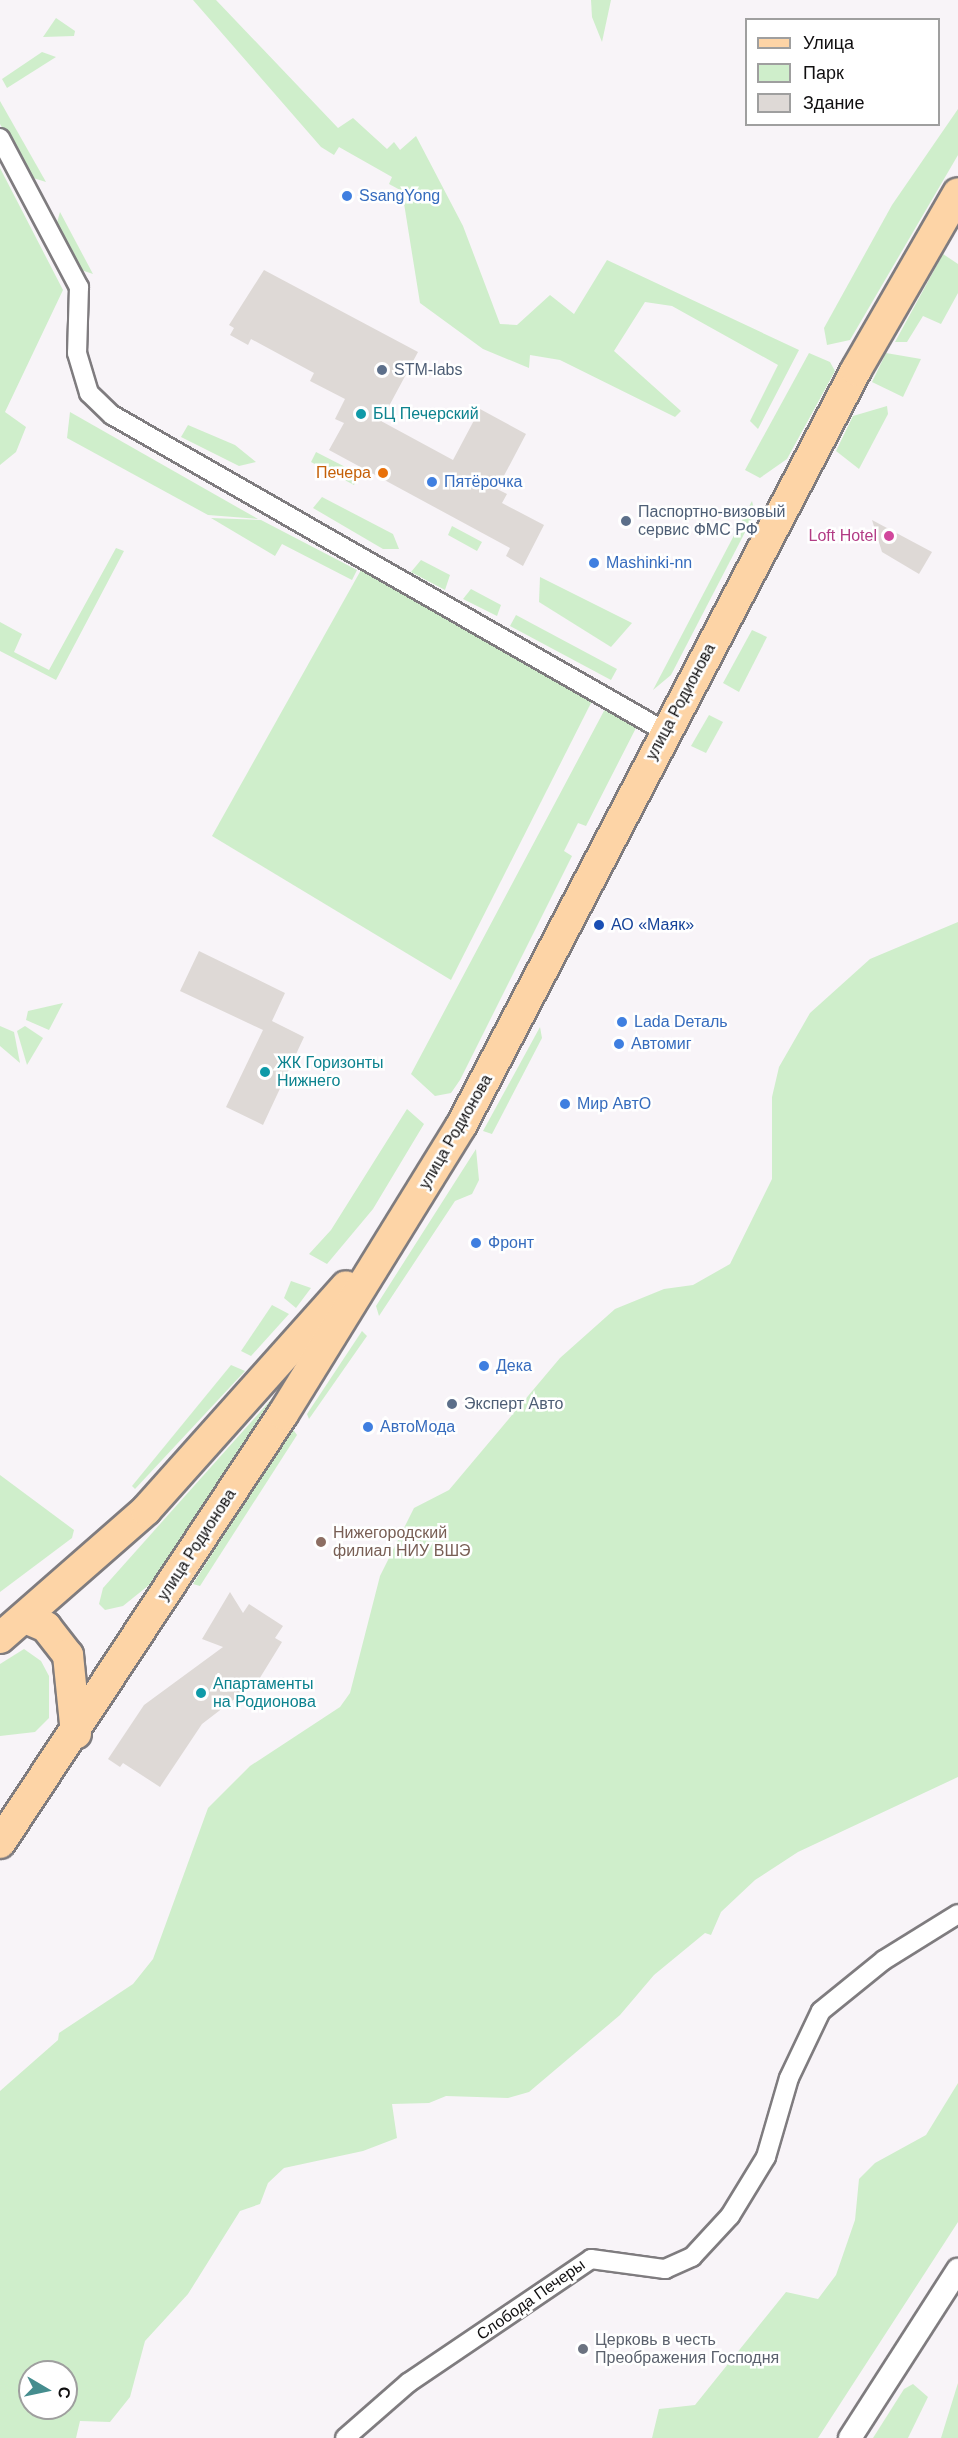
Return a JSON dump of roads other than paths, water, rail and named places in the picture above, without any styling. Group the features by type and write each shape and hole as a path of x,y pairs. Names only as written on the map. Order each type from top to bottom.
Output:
{"main road":[{"name":"улица Родионова","path":"0,1842 76,1734 409,1213 529,1000 666,732 890,306 958,193"},
{"name":"улица Родионова","path":"0,1638 125,1530 210,1443 409,1213"},
{"path":"25,1618 46,1627 68,1655 76,1734"}],"street":[{"path":"0,138 78,287 77,353 88,393 112,416 666,732"},
{"name":"Слобода Печеры","path":"345,2438 408,2383 591,2259 665,2269 692,2257 730,2216 757,2174 789,2078 821,2011 884,1960 958,1914"},
{"path":"850,2438 958,2270"}],"place":[{"name":"SsangYong","path":"347,196"},
{"name":"STM-labs","path":"382,370"},
{"name":"БЦ Печерский","path":"361,414"},
{"name":"Печера","path":"383,473"},
{"name":"Пятёрочка","path":"432,482"},
{"name":"Паспортно-визовый сервис ФМС РФ","path":"626,521"},
{"name":"Loft Hotel","path":"889,536"},
{"name":"Mashinki-nn","path":"594,563"},
{"name":"АО «Маяк»","path":"599,925"},
{"name":"Lada Dеталь","path":"622,1022"},
{"name":"Автомиг","path":"619,1044"},
{"name":"ЖК Горизонты Нижнего","path":"265,1072"},
{"name":"Мир АвтО","path":"565,1104"},
{"name":"Фронт","path":"476,1243"},
{"name":"Дека","path":"484,1366"},
{"name":"Эксперт Авто","path":"452,1404"},
{"name":"АвтоМода","path":"368,1427"},
{"name":"Нижегородский филиал НИУ ВШЭ","path":"321,1542"},
{"name":"Апартаменты на Родионова","path":"201,1693"},
{"name":"Церковь в честь Преображения Господня","path":"583,2349"}]}
